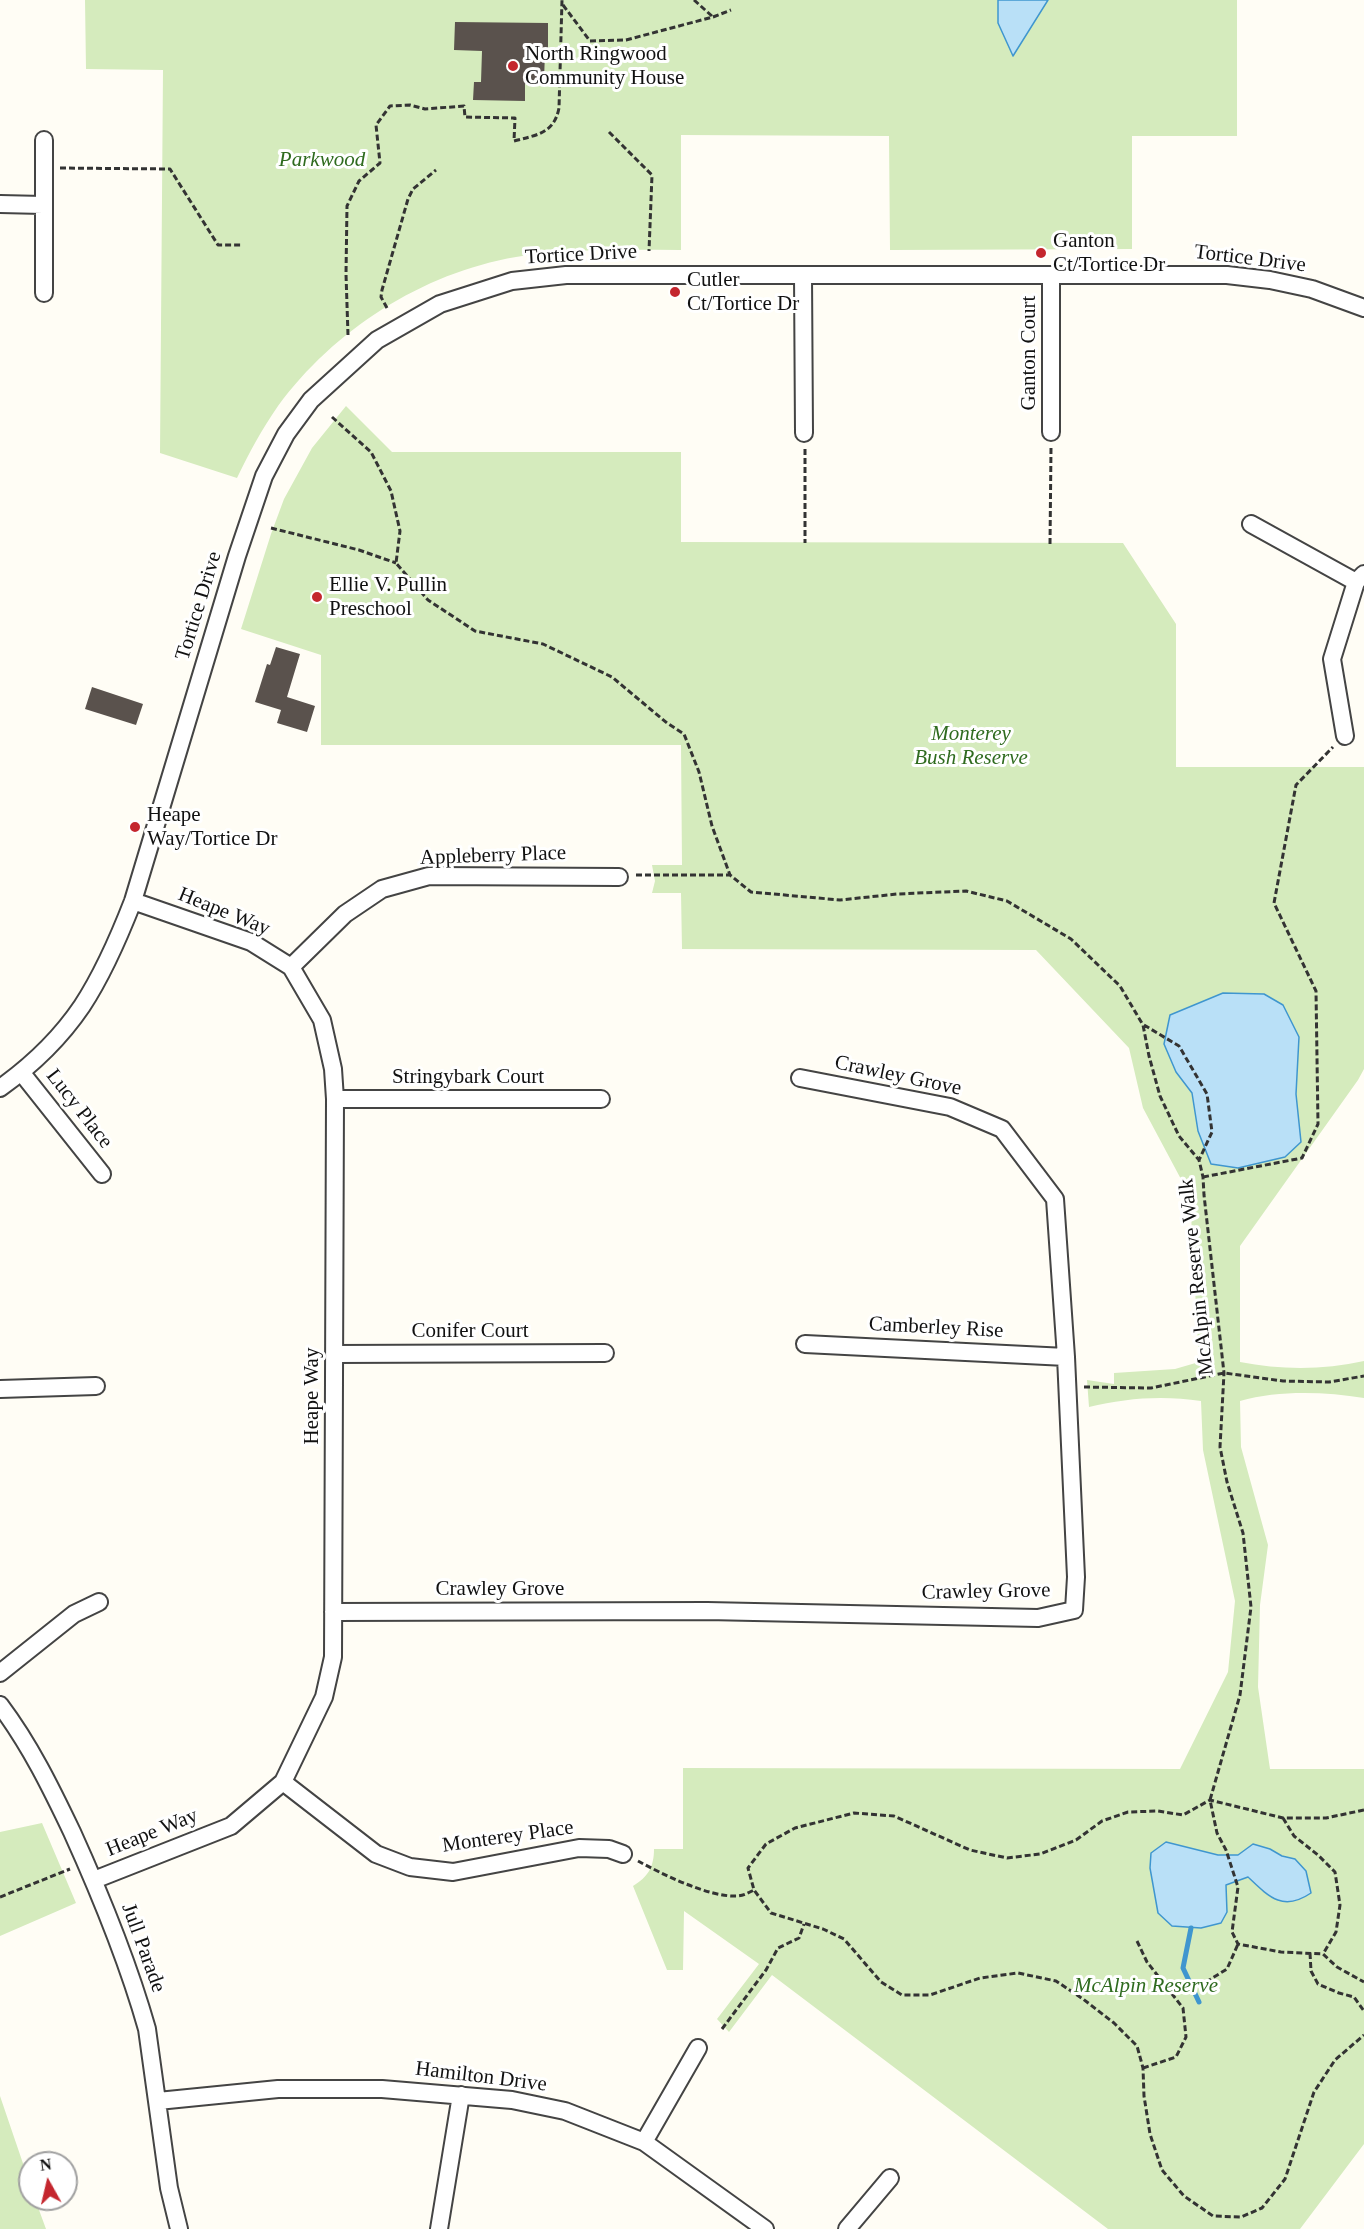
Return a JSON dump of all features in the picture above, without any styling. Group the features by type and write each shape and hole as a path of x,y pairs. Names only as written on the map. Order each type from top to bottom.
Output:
{"street":[{"path":"44,140 44,293"},
{"path":"0,204 43,204"},
{"name":"Tortice Drive","path":"0,1088 21,1072 58,1035 82,1006 116,943 133,901 237,556 264,476 286,434 311,400 376,340 440,304 512,281 566,275 1227,275 1312,289 1364,308"},
{"path":"803,275 804,433"},
{"name":"Ganton Court","path":"1051,275 1051,432"},
{"path":"1251,524 1360,578 1332,659 1345,736"},
{"name":"Appleberry Place","path":"291,967 345,914 381,889 429,876 619,877"},
{"name":"Heape Way","path":"94,1880 231,1826 283,1782 324,1697 333,1657 335,1099 333,1069 322,1020 291,967 251,942 133,901"},
{"name":"Lucy Place","path":"21,1072 102,1174"},
{"name":"Crawley Grove","path":"333,1612 707,1611 1038,1618 1074,1611 1076,1577 1066,1357 1055,1199 1002,1129 950,1107 800,1078"},
{"name":"Stringybark Court","path":"335,1099 601,1099"},
{"name":"Camberley Rise","path":"805,1344 1066,1357"},
{"name":"Conifer Court","path":"334,1354 605,1353"},
{"path":"0,1389 96,1386"},
{"path":"0,1673 74,1614 99,1602"},
{"name":"Jull Parade","path":"0,1705 38,1760 86,1862 140,2004 147,2029 167,2177 179,2229"},
{"name":"Monterey Place","path":"283,1782 376,1854 410,1867 453,1872 579,1848 609,1849 623,1854"},
{"path":"644,2142 698,2048"},
{"name":"Hamilton Drive","path":"158,2101 278,2090 382,2089 512,2100 565,2111 644,2142 765,2229"},
{"path":"439,2229 462,2095"},
{"path":"847,2229 890,2178"}],"path":[{"path":"694,0 713,17"},
{"path":"562,2 590,41 626,40 731,10"},
{"path":"348,335 347,206 359,182 380,163 376,125 390,106 410,105 425,110 464,106 465,117 515,118 514,141 549,129 557,118 559,108 562,2"},
{"path":"609,132 652,175 649,251"},
{"path":"44,168 170,169 218,245 243,245"},
{"path":"387,308 381,297 382,290 408,199 413,189 436,170"},
{"path":"332,417 371,452 391,491 400,531 396,563"},
{"path":"1050,544 1051,432"},
{"path":"804,433 805,543"},
{"path":"271,528 359,550 396,563 428,600 475,631 543,644 612,677 684,734 699,772 712,826 730,875 653,874 619,877"},
{"path":"1203,1177 1302,1158 1318,1124 1316,991 1274,903 1296,784 1345,736"},
{"name":"McAlpin Reserve Walk","path":"730,875 751,892 840,900 897,894 966,891 1008,901 1071,939 1120,986 1143,1025 1160,1096 1179,1136 1199,1160 1203,1177 1203,1195 1224,1373 1220,1448 1227,1482 1243,1533 1251,1607 1240,1695 1210,1800 1217,1833 1226,1850 1238,1887 1232,1932 1238,1944"},
{"path":"1143,1025 1179,1046 1207,1094 1212,1132 1199,1160"},
{"path":"1067,1387 1151,1388 1185,1383 1208,1375 1224,1373 1283,1381 1329,1382 1364,1376"},
{"path":"1364,1810 1326,1818 1283,1818 1210,1800 1183,1815 1158,1811 1128,1812 1102,1821 1076,1840 1040,1854 1007,1858 970,1850 894,1816 854,1813 795,1828 766,1844 748,1869 754,1890 771,1913 844,1939 881,1982 902,1995 930,1995 980,1978 1018,1973 1056,1981 1114,2023 1137,2046 1143,2068 1144,2096 1150,2134 1162,2170 1184,2196 1213,2216 1241,2217 1262,2208 1285,2179 1314,2092 1335,2060 1364,2036"},
{"path":"1283,1818 1294,1836 1335,1872 1340,1905 1336,1932 1323,1954"},
{"path":"623,1854 663,1875 694,1887 733,1896 754,1890"},
{"path":"0,1897 86,1862"},
{"path":"722,2029 766,1970 778,1948 799,1938 804,1924"},
{"path":"1137,1941 1147,1962 1183,2008 1186,2037 1176,2057 1143,2068"},
{"path":"1171,1991 1206,1982 1227,1968 1238,1944 1281,1952 1323,1954 1337,1967 1364,1982"},
{"path":"1311,1953 1311,1971 1318,1984 1354,1997 1364,2010"}],"green space":[{"name":"Parkwood","path":"85,0 1237,0 1237,136 1132,136 1132,249 890,250 889,136 681,135 681,250 578,251 516,257 447,276 414,291 353,330 300,378 267,423 237,478 160,453 163,70 86,69"},
{"path":"346,406 392,452 681,452 681,542 1123,543 1176,624 1176,767 1364,767 1364,1069 1240,1246 1240,1362 1302,1368 1364,1361 1364,1398 1302,1393 1270,1395 1240,1401 1241,1447 1268,1545 1260,1605 1258,1687 1270,1769 1364,1769 1364,2144 1300,2229 1108,2229 772,1975 729,2032 717,2019 759,1964 684,1911 683,1970 667,1970 633,1886 649,1871 654,1849 683,1849 683,1768 1180,1769 1228,1672 1235,1601 1203,1450 1201,1401 1144,1398 1089,1407 1087,1380 1114,1384 1114,1373 1175,1369 1199,1362 1190,1196 1143,1108 1129,1048 1036,950 682,949 681,893 652,893 655,881 652,865 682,865 681,745 321,745 321,655 241,629 284,499 312,448"},
{"path":"42,1823 76,1903 0,1936 0,1832"},
{"path":"0,2096 19,2151 18,2211 39,2211 46,2229 0,2229"}],"water":[{"path":"998,0 1048,0 1013,56 998,23"},
{"path":"1223,993 1264,994 1283,1005 1299,1037 1296,1094 1301,1142 1285,1157 1238,1168 1211,1164 1198,1131 1192,1093 1176,1072 1164,1044 1170,1015"},
{"path":"1166,1842 1218,1855 1238,1855 1253,1844 1270,1849 1282,1856 1295,1859 1306,1871 1311,1893 1301,1899 1284,1902 1270,1896 1248,1877 1226,1885 1227,1912 1221,1923 1201,1928 1172,1926 1158,1913 1150,1868 1151,1853"}],"building":[{"name":"North Ringwood Community House","path":"455,22 548,23 548,51 545,52 544,80 541,80 541,85 525,84 525,101 473,100 474,82 481,82 482,51 454,50"},
{"path":"276,647 300,654 287,697 315,706 307,732 277,723 281,710 255,702 267,664 270,665"},
{"path":"92,687 143,704 136,725 85,709"}],"waterway":[{"path":"1191,1928 1183,1968 1199,2002"}],"place":[{"name":"North Ringwood Community House","path":"513,66"},
{"name":"Ganton Ct/Tortice Dr","path":"1041,253"},
{"name":"Cutler Ct/Tortice Dr","path":"675,292"},
{"name":"Ellie V. Pullin Preschool","path":"317,597"},
{"name":"Heape Way/Tortice Dr","path":"135,827"}],"park label":[{"name":"Monterey Bush Reserve","path":"971,746"},
{"name":"McAlpin Reserve","path":"1146,1986"}]}
